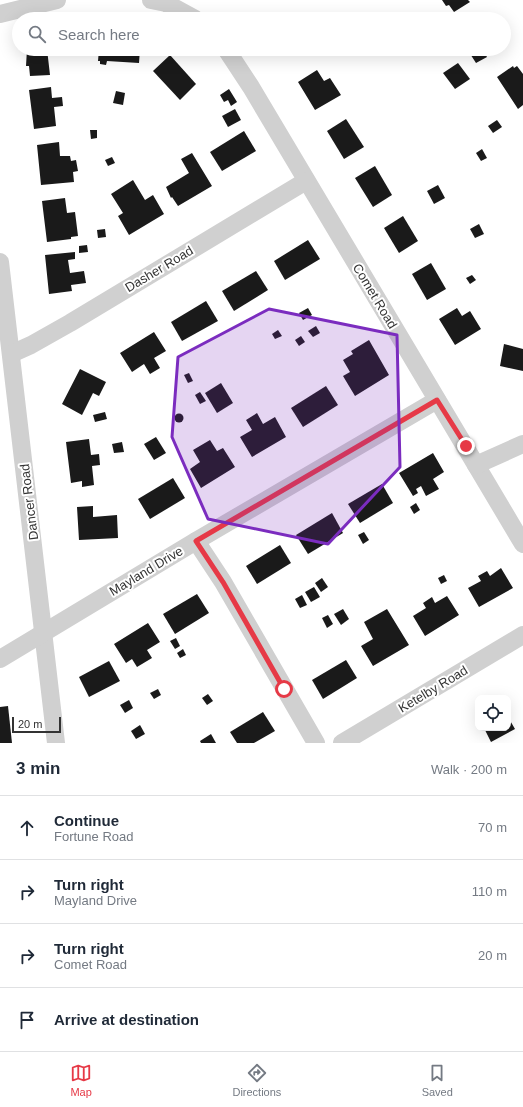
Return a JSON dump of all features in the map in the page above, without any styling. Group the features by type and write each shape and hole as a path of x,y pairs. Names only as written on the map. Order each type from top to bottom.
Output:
{"street":[{"path":"0,14 57,0"},
{"path":"151,0 166,3 182,12"},
{"name":"Comet Road","path":"231,56 252,87 306,181 523,544"},
{"name":"Dasher Road","path":"11,354 31,345 70,323 306,181"},
{"name":"Dancer Road","path":"0,262 56,743"},
{"name":"Mayland Drive","path":"0,659 196,541 437,400"},
{"path":"476,465 523,444"},
{"path":"196,541 223,582 316,743"},
{"name":"Ketelby Road","path":"342,743 523,635"}],"highlighted area":[{"path":"269,309 397,335 400,467 328,544 208,519 172,437 178,357"}],"building":[{"path":"442,0 468,0 470,2 454,12 449,5 446,6"},
{"path":"27,56 48,56 50,75 30,76 29,66 26,66"},
{"path":"98,56 140,56 139,63 107,61 106,65 100,64 100,61 98,61"},
{"path":"169,56 171,56 196,84 180,100 153,71"},
{"path":"472,56 486,56 487,57 476,63"},
{"path":"458,63 470,79 455,89 443,73"},
{"path":"513,66 514,68 517,66 523,74 523,105 518,109 497,77"},
{"path":"317,70 324,81 330,78 341,95 315,110 298,82"},
{"path":"51,87 52,98 62,97 63,106 54,107 56,126 34,129 29,90"},
{"path":"229,89 237,102 231,106 228,100 224,102 220,95"},
{"path":"116,91 125,93 123,105 113,103"},
{"path":"235,109 241,120 228,127 222,116"},
{"path":"346,119 364,147 344,159 327,131"},
{"path":"497,120 502,127 493,133 488,126"},
{"path":"90,130 97,130 97,138 91,139"},
{"path":"244,131 256,151 222,171 210,152"},
{"path":"59,142 60,156 70,156 71,161 76,160 78,171 73,172 74,182 41,185 37,145"},
{"path":"482,149 487,158 481,161 476,153"},
{"path":"192,153 212,186 178,206 172,197 171,198 166,187 189,173 181,159"},
{"path":"112,157 115,163 108,166 105,160"},
{"path":"375,166 392,195 373,207 355,178"},
{"path":"133,180 145,200 153,195 164,214 129,235 118,216 123,213 111,194"},
{"path":"438,185 445,198 434,204 427,191"},
{"path":"65,198 67,213 75,212 78,236 71,237 71,239 47,242 42,201"},
{"path":"403,216 418,241 399,253 384,228"},
{"path":"479,224 484,234 475,238 470,229"},
{"path":"105,229 106,237 98,238 97,230"},
{"path":"308,240 320,259 285,280 274,261"},
{"path":"87,245 88,252 79,253 79,246"},
{"path":"75,252 75,259 68,260 70,273 84,271 86,283 71,285 72,291 49,294 45,255"},
{"path":"431,263 446,289 427,300 412,274"},
{"path":"256,271 268,290 234,311 222,291"},
{"path":"472,275 476,280 470,284 466,278"},
{"path":"206,301 218,321 182,341 171,322"},
{"path":"308,308 312,315 303,320 299,313"},
{"path":"457,308 462,316 470,311 481,329 455,345 439,319"},
{"path":"316,326 320,333 313,337 308,331"},
{"path":"278,330 282,336 275,339 272,334"},
{"path":"154,332 166,351 154,358 160,368 150,374 144,364 132,372 120,353"},
{"path":"301,336 305,342 299,346 295,340"},
{"path":"369,340 389,375 355,396 343,376 350,372 343,360 353,354 351,351"},
{"path":"504,344 523,349 523,371 500,366"},
{"path":"80,369 106,382 99,396 93,393 82,415 62,404"},
{"path":"189,373 193,381 188,383 184,375"},
{"path":"221,383 233,403 217,413 205,393"},
{"path":"326,386 338,405 303,427 291,408"},
{"path":"200,392 206,401 200,404 195,395"},
{"path":"105,412 107,419 95,422 93,415"},
{"path":"257,413 263,424 275,417 286,437 252,457 240,437 252,430 246,420"},
{"path":"177,414 181,414 183,418 181,422 177,422 175,420 175,416"},
{"path":"156,437 166,453 154,460 144,444"},
{"path":"89,439 91,455 99,454 100,465 92,466 94,485 82,487 82,481 71,483 66,442"},
{"path":"210,440 217,451 223,448 235,467 201,488 190,469 200,462 193,450"},
{"path":"122,442 124,452 114,453 112,444"},
{"path":"433,453 444,472 433,479 439,489 426,496 421,486 416,489 418,493 413,496 399,473"},
{"path":"173,478 185,498 150,519 138,499"},
{"path":"382,484 393,503 360,523 348,504"},
{"path":"416,503 420,510 414,514 410,507"},
{"path":"93,506 93,517 117,515 118,538 79,540 77,507"},
{"path":"332,513 343,533 308,554 296,535"},
{"path":"364,532 369,540 363,544 358,535"},
{"path":"280,545 291,563 257,584 246,566"},
{"path":"501,568 513,588 479,607 468,588 481,581 478,576 487,571 490,576"},
{"path":"444,575 447,581 441,584 438,578"},
{"path":"322,578 328,587 321,592 315,583"},
{"path":"314,587 320,597 311,602 305,592"},
{"path":"197,594 209,613 175,634 163,614"},
{"path":"302,595 307,605 300,608 295,599"},
{"path":"447,596 459,615 425,636 413,616 426,608 423,603 432,597 435,603"},
{"path":"343,609 349,619 341,625 334,614"},
{"path":"387,609 409,645 373,666 361,646 373,639 364,622"},
{"path":"328,615 333,624 327,628 322,618"},
{"path":"148,623 160,642 147,650 152,658 137,667 132,659 126,663 114,644"},
{"path":"176,638 180,646 175,649 170,641"},
{"path":"183,649 186,655 180,658 177,653"},
{"path":"346,660 357,678 323,699 312,680"},
{"path":"109,661 120,681 89,697 79,677"},
{"path":"158,689 161,695 154,699 150,693"},
{"path":"208,694 213,701 207,705 202,698"},
{"path":"129,700 133,708 125,713 120,705"},
{"path":"8,706 12,743 0,743 0,707"},
{"path":"263,712 275,731 254,743 237,743 230,732"},
{"path":"511,722 515,729 491,742 486,731 511,731"},
{"path":"140,725 145,734 136,739 131,731"},
{"path":"211,734 216,743 201,743 200,741"}],"route":[{"path":"284,689 223,582 196,541 437,400 466,446"}]}
